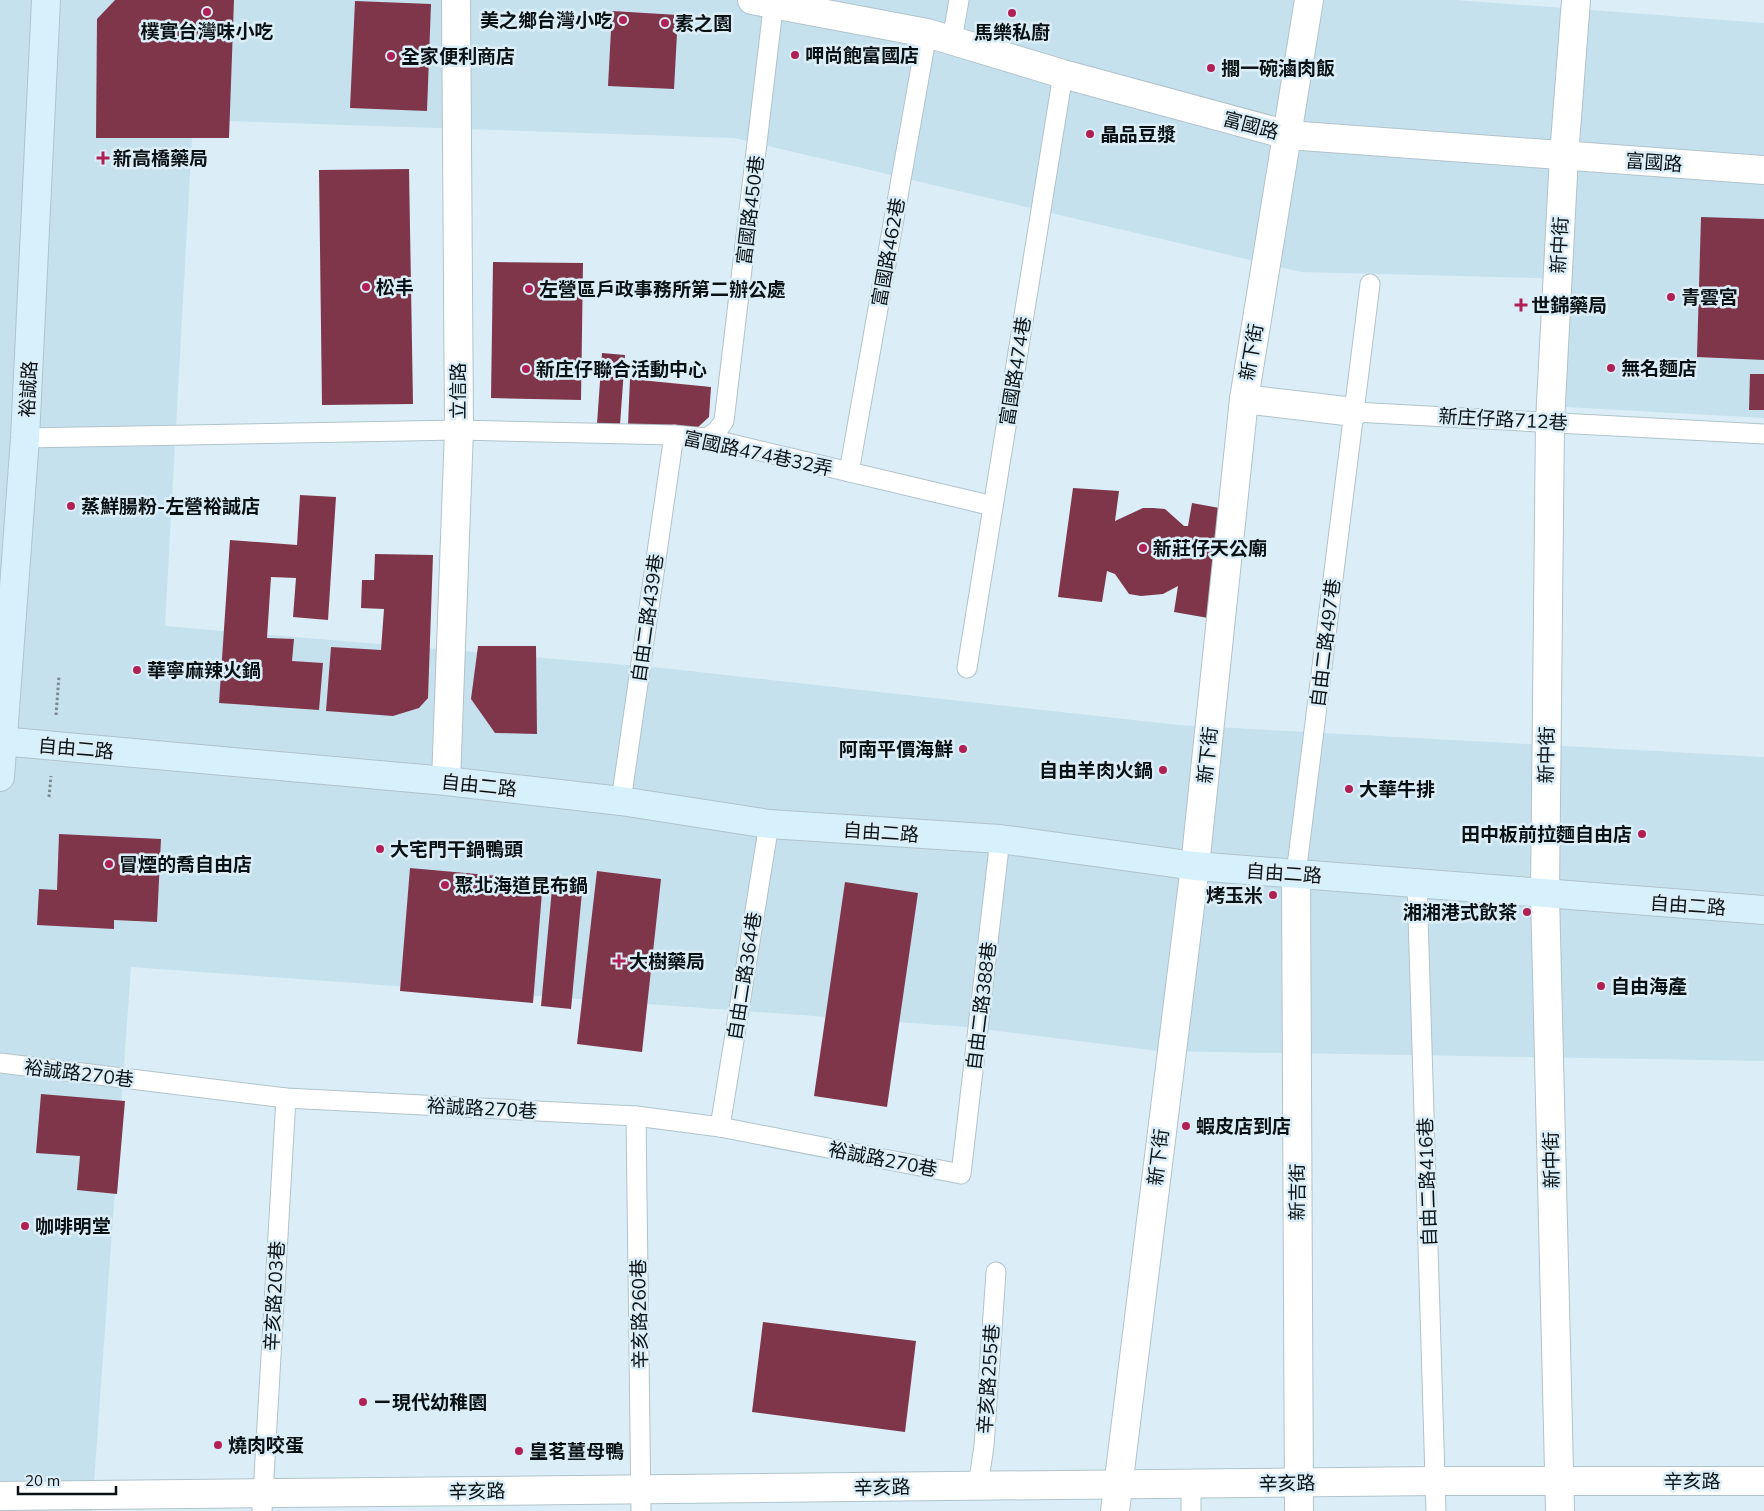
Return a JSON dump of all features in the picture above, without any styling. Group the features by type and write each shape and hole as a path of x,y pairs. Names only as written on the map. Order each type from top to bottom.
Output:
{"street":[{"name":"裕誠路","path":"0,778 26,438 46,0"},
{"name":"立信路","path":"446,781 459,430 456,0"},
{"name":"新下街","path":"1116,1498 1195,866 1244,399 1309,0"},
{"name":"新中街","path":"1560,1511 1545,894 1550,422 1564,156 1576,0"},
{"name":"富國路","path":"767,1 940,36 1063,74 1288,135 1764,170"},
{"name":"新庄仔路712巷","path":"1244,399 1354,412"},
{"name":"自由二路","path":"2,741 446,781 621,801 768,824 1000,839 1195,866 1764,910"},
{"name":"新吉街","path":"1296,874 1299,1511"},
{"name":"辛亥路","path":"0,1496 127,1503 641,1500 978,1486 1116,1498 1191,1484 1436,1481 1764,1481"}],"lane":[{"name":"富國路462巷","path":"849,472 940,36 958,0"},
{"name":"富國路450巷","path":"706,438 717,432 724,421 767,1"},
{"name":"富國路474巷","path":"967,668 1063,74"},
{"name":"自由二路497巷","path":"1296,874 1370,284"},
{"name":"新庄仔路712巷","path":"1354,412 1764,434"},
{"name":"富國路474巷32弄","path":"26,438 459,430 674,435 706,438 993,506"},
{"name":"自由二路439巷","path":"621,801 674,435"},
{"name":"自由二路364巷","path":"720,1127 768,824"},
{"name":"自由二路388巷","path":"961,1174 1000,839"},
{"name":"自由二路416巷","path":"1417,882 1436,1511"},
{"name":"裕誠路270巷","path":"0,1063 286,1098 636,1116 720,1127 961,1174"},
{"name":"辛亥路203巷","path":"262,1502 286,1098"},
{"name":"辛亥路260巷","path":"636,1116 641,1500"},
{"name":"辛亥路255巷","path":"978,1486 984,1446 996,1272"},
{"path":"1191,1484 1191,1511"}],"shaded area":[{"path":"0,0 1456,0 1764,23 1764,418 1565,407 1571,279 1301,272 734,138 193,120 165,626 663,668 1179,725 1764,757 1764,1061 1158,1051 967,1027 131,967 92,1511 0,1511"}],"building":[{"path":"115,0 234,0 229,138 96,138 97,19"},
{"name":"全家便利商店","path":"355,1 431,4 427,111 350,108"},
{"path":"612,11 678,15 674,89 608,86"},
{"name":"松丰","path":"409,169 413,404 322,405 319,170"},
{"path":"1701,217 1764,219 1764,360 1697,357"},
{"path":"493,262 583,263 581,400 491,398"},
{"path":"602,353 625,355 620,425 597,424"},
{"path":"1750,374 1764,374 1764,410 1749,410"},
{"path":"630,379 711,387 709,417 696,429 628,425"},
{"name":"新莊仔天公廟","path":"1073,488 1119,491 1115,521 1143,508 1153,508 1165,509 1184,526 1188,526 1192,503 1225,509 1214,619 1174,612 1178,586 1163,594 1141,596 1129,594 1115,574 1107,571 1102,602 1058,597"},
{"path":"300,495 336,497 328,620 293,617 296,578 271,577 267,638 294,639 292,661 323,663 319,710 219,703 230,540 297,545"},
{"path":"375,554 433,555 428,698 419,708 393,716 326,711 331,647 381,650 384,609 361,608 362,580 374,580"},
{"path":"478,646 536,646 537,734 495,733 471,699"},
{"name":"冒煙的喬自由店","path":"59,834 161,839 157,922 114,920 114,929 37,925 39,889 57,890"},
{"path":"410,868 543,880 533,1003 400,991"},
{"name":"大樹藥局","path":"597,871 661,879 642,1052 577,1044"},
{"path":"553,878 583,881 571,1009 541,1006"},
{"path":"845,882 918,893 887,1107 814,1096"},
{"path":"41,1094 125,1101 117,1194 77,1190 80,1156 36,1153"},
{"path":"763,1322 916,1341 905,1432 752,1412"}],"place":[{"name":"樸實台灣味小吃","path":"207,12"},
{"name":"馬樂私廚","path":"1012,13"},
{"name":"美之鄉台灣小吃","path":"623,20"},
{"name":"素之園","path":"665,23"},
{"name":"呷尚飽富國店","path":"795,55"},
{"name":"全家便利商店","path":"391,56"},
{"name":"擱一碗滷肉飯","path":"1211,68"},
{"name":"晶品豆漿","path":"1090,134"},
{"name":"新高橋藥局","path":"103,158"},
{"name":"松丰","path":"366,287"},
{"name":"左營區戶政事務所第二辦公處","path":"529,289"},
{"name":"青雲宮","path":"1671,297"},
{"name":"世錦藥局","path":"1521,305"},
{"name":"無名麵店","path":"1611,368"},
{"name":"新庄仔聯合活動中心","path":"526,369"},
{"name":"蒸鮮腸粉-左營裕誠店","path":"71,506"},
{"name":"新莊仔天公廟","path":"1143,548"},
{"name":"華寧麻辣火鍋","path":"137,670"},
{"name":"阿南平價海鮮","path":"963,749"},
{"name":"自由羊肉火鍋","path":"1163,770"},
{"name":"大華牛排","path":"1349,789"},
{"name":"田中板前拉麵自由店","path":"1642,834"},
{"name":"大宅門干鍋鴨頭","path":"380,849"},
{"name":"冒煙的喬自由店","path":"109,864"},
{"name":"聚北海道昆布鍋","path":"445,885"},
{"name":"烤玉米","path":"1273,895"},
{"name":"湘湘港式飲茶","path":"1527,912"},
{"name":"大樹藥局","path":"619,961"},
{"name":"自由海產","path":"1601,986"},
{"name":"蝦皮店到店","path":"1186,1126"},
{"name":"咖啡明堂","path":"25,1226"},
{"name":"ㄧ現代幼稚園","path":"363,1402"},
{"name":"燒肉咬蛋","path":"218,1445"},
{"name":"皇茗薑母鴨","path":"519,1451"}]}
